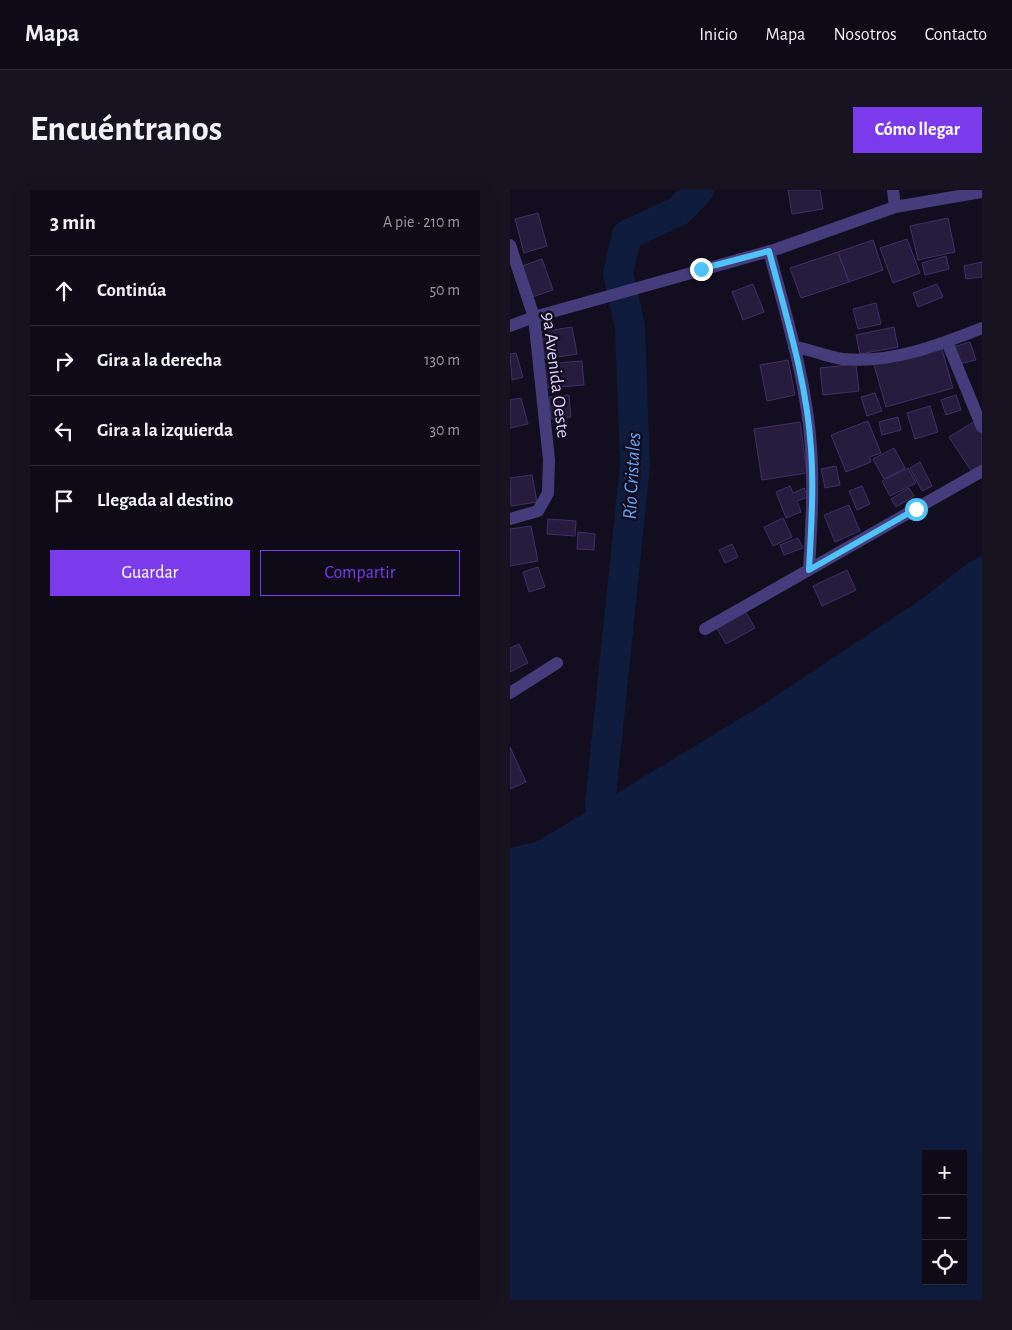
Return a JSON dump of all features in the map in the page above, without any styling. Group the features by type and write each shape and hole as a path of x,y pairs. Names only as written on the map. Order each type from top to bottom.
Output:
{"street":[{"path":"893,190 895,207"},
{"path":"510,326 534,317 769,251 895,207 982,192"},
{"name":"9a Avenida Oeste","path":"510,245 534,317 549,460 548,493 538,511 510,519"},
{"path":"769,251 804,391 811,447 813,495 809,570"},
{"path":"794,347 841,358 868,360 894,357 946,342 982,328"},
{"path":"946,342 982,427"},
{"path":"705,629 982,471"},
{"path":"510,693 556,663"}],"water":[{"path":"982,556 982,1300 510,1300 510,848 538,841 756,709 922,599 968,563"}],"building":[{"path":"788,190 820,190 823,209 792,214"},
{"path":"538,213 547,246 524,253 515,219"},
{"path":"948,218 955,252 918,260 910,226"},
{"path":"907,239 920,273 893,283 880,248"},
{"path":"873,240 883,270 849,282 838,252"},
{"path":"838,252 849,282 801,298 790,268"},
{"path":"946,256 949,269 925,275 922,263"},
{"path":"542,259 553,290 532,297 522,266"},
{"path":"982,262 982,277 966,279 964,266"},
{"path":"753,284 764,312 743,320 732,292"},
{"path":"937,284 943,297 918,307 913,293"},
{"path":"876,303 881,324 858,329 853,309"},
{"path":"572,327 577,354 545,359 540,332"},
{"path":"894,327 898,347 860,354 856,335"},
{"path":"970,342 976,360 955,365 950,348"},
{"path":"941,346 953,388 886,407 874,365"},
{"path":"516,353 523,377 512,380 510,354"},
{"path":"788,360 795,395 767,401 760,365"},
{"path":"582,361 584,385 546,388 544,364"},
{"path":"856,364 859,391 823,395 820,368"},
{"path":"875,393 882,411 867,416 861,397"},
{"path":"569,395 571,417 551,419 549,397"},
{"path":"956,395 961,410 946,415 941,400"},
{"path":"521,398 528,424 510,428 510,400"},
{"path":"930,406 938,432 915,439 907,413"},
{"path":"898,417 901,430 882,435 879,422"},
{"path":"868,421 881,453 869,457 871,462 846,472 831,435"},
{"path":"975,421 982,432 982,466 972,472 949,437"},
{"path":"800,422 807,473 762,480 754,429"},
{"path":"894,448 905,468 884,479 873,459"},
{"path":"920,462 932,486 922,491 910,468"},
{"path":"836,466 840,485 825,488 821,469"},
{"path":"908,468 916,483 890,496 882,481"},
{"path":"532,475 537,502 511,506 510,478"},
{"path":"790,486 793,493 804,488 808,497 797,501 801,512 786,518 776,492"},
{"path":"862,486 870,504 857,510 849,491"},
{"path":"909,488 914,496 896,507 891,499"},
{"path":"849,505 860,531 835,542 824,515"},
{"path":"783,518 792,537 773,546 764,527"},
{"path":"548,519 576,521 575,536 547,534"},
{"path":"531,526 538,561 510,566 510,529"},
{"path":"578,532 595,534 594,550 577,549"},
{"path":"798,538 803,548 784,555 780,545"},
{"path":"732,544 738,557 725,563 719,550"},
{"path":"538,567 545,587 529,592 523,572"},
{"path":"847,570 856,590 822,606 813,586"},
{"path":"745,611 755,628 726,644 716,627"},
{"path":"519,644 528,663 510,672 510,648"},
{"path":"510,747 526,782 510,789"}],"waterway":[{"name":"Río Cristales","path":"600,805 635,465 630,327 618,273 627,235 679,211 699,190"}],"route":[{"path":"701,269 769,251 804,391 811,447 813,495 809,570 916,509"}]}
